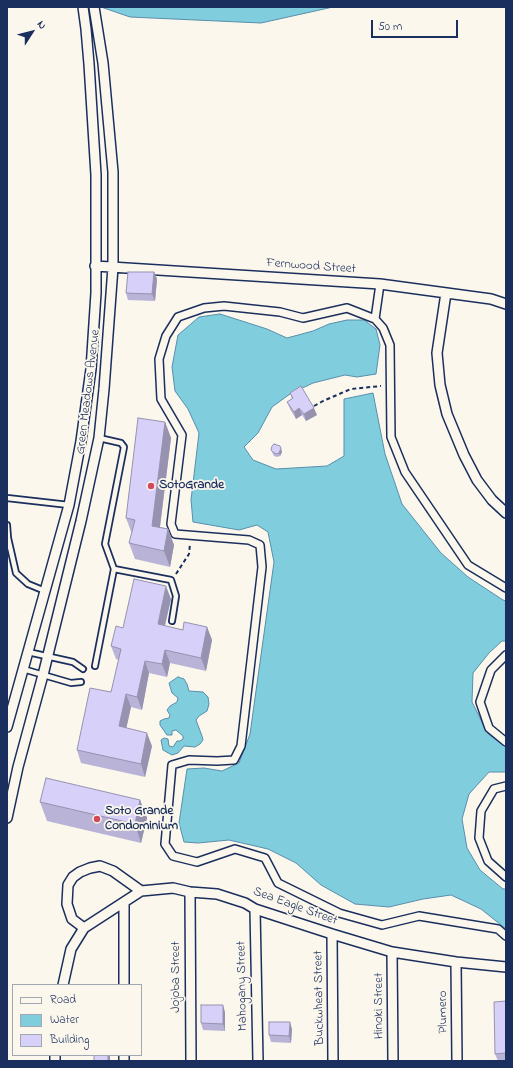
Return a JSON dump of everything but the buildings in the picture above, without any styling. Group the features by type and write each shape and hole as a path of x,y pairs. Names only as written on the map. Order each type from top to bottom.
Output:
{"street":[{"name":"Green Meadows Avenue","path":"7,727 69,505 81,442 91,369 96,293 96,175 86,29 83,7"},
{"name":"Green Meadows Avenue","path":"7,818 18,767 43,675 81,521 99,438 113,267 113,172 98,28 94,7"},
{"path":"86,29 98,28"},
{"path":"92,108 107,109"},
{"name":"Fernwood Street","path":"95,266 380,284 491,299 506,304"},
{"path":"375,319 380,284"},
{"path":"446,293 437,353 440,385 447,414 464,455 477,480 492,500 506,513"},
{"path":"506,588 468,565 405,472 391,437 390,345 383,328 375,319 346,308 303,318 280,312 224,306 204,308 178,317 166,336 159,359 161,400 182,435 171,524 175,534 249,540 260,545 262,567 241,746 234,760 188,760 172,765 165,844 173,856 197,862 235,849 265,858 278,883 339,913 382,925 419,916 498,929 506,936"},
{"path":"506,655 491,670 480,702 489,728 506,742"},
{"path":"506,786 494,789 481,811 479,838 488,861 506,877"},
{"path":"63,984 71,949 84,928 72,919 67,904 68,885 73,877 80,872 100,866 113,871 141,891"},
{"name":"Sea Eagle Street","path":"84,928 141,891 173,888 190,892 217,894 244,903 255,910 392,952 456,962 506,967"},
{"name":"Jojoba Street","path":"190,892 191,1061"},
{"path":"124,903 124,984"},
{"name":"Mahogany Street","path":"255,910 258,1061"},
{"name":"Buckwheat Street","path":"332,934 333,1061"},
{"name":"Hinoki Street","path":"392,952 393,1061"},
{"name":"Plumero","path":"456,962 457,1061"}],"lane":[{"path":"94,666 114,569 105,544 124,447 121,443 99,438"},
{"path":"7,498 69,505"},
{"path":"7,525 8,538 16,573 28,584 45,591"},
{"path":"114,569 171,580 176,596 172,621"},
{"path":"27,652 73,662 83,669"},
{"path":"23,669 71,683 81,682"}],"path":[{"path":"314,406 351,389 390,385"},
{"path":"171,580 189,554 190,535"}],"water":[{"path":"101,7 333,7 261,23 130,17"},
{"path":"220,314 267,329 287,338 313,331 329,324 347,320 364,320 376,329 380,345 376,374 357,377 345,375 313,383 290,394 272,407 258,433 244,447 253,460 276,469 327,466 344,456 344,399 373,393 385,454 402,504 441,553 468,577 506,601 506,641 502,641 489,653 473,673 472,702 488,734 506,747 506,772 489,772 469,794 462,819 467,848 480,870 503,889 506,889 506,929 481,909 451,895 423,899 389,907 355,904 321,885 296,863 268,849 229,840 198,843 184,842 179,823 187,769 204,768 222,771 239,763 250,734 274,562 268,532 257,525 239,530 193,522 191,500 199,433 188,409 175,391 172,367 178,335 199,317"},
{"path":"178,677 184,679 189,691 203,692 208,697 209,704 207,711 196,720 203,740 195,747 184,746 178,753 172,755 163,750 161,740 164,738 168,739 169,746 173,747 177,741 183,739 183,736 176,730 172,731 172,735 167,735 160,725 160,721 169,718 170,715 167,710 170,706 177,702 178,698 172,693 169,683"}],"place":[{"name":"SotoGrande","path":"151,486"},
{"name":"Soto Grande Condominium","path":"97,819"}]}
